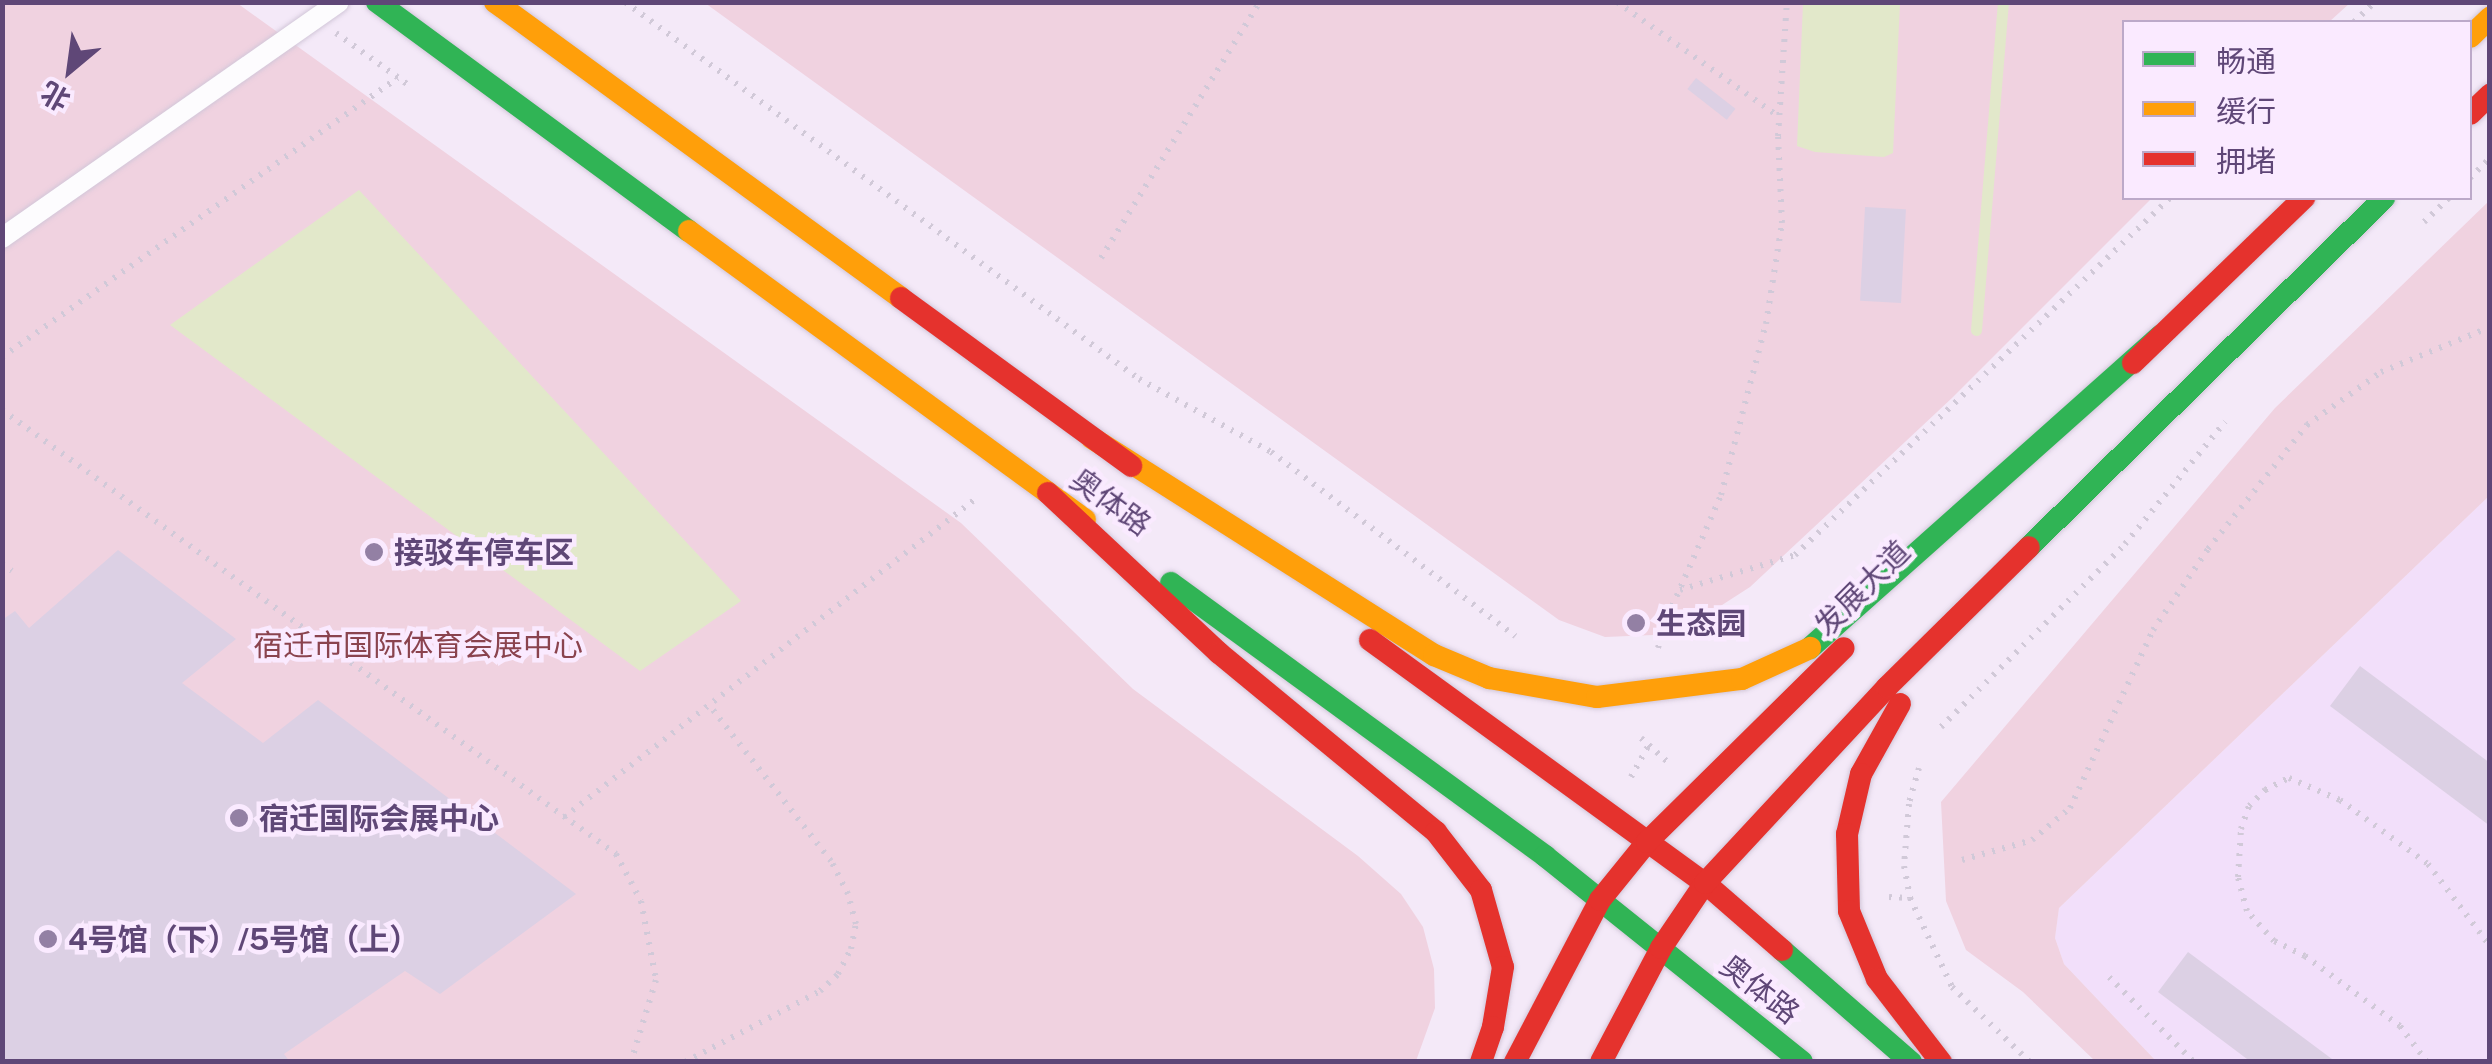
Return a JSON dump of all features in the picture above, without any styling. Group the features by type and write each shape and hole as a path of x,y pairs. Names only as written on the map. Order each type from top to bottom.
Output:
{"main road":[{"name":"奥体路","path":"377,2 1600,900 1802,1062"},
{"name":"奥体路","path":"495,2 1705,883 1911,1062"},
{"name":"发展大道","path":"1515,1062 1600,900 1647,842 2302,200"},
{"path":"1600,1062 1661,948 1705,883 1887,688 2382,200"},
{"path":"1092,438 1434,654 1488,678 1597,697 1742,679 1806,652 1969,502 2160,336"},
{"path":"1941,1062 1876,979 1849,911 1847,834 1861,774 1892,713 2198,380"},
{"path":"1048,493 1219,653 1436,832 1480,890 1503,967 1493,1028 1481,1062"}],"lane":[{"path":"2,238 339,2"}],"path":[{"path":"625,2 1139,379 1271,452 1517,638"},
{"path":"1101,258 1260,2"},
{"path":"1617,2 1779,116"},
{"path":"1662,689 1658,645 1721,495 1766,324 1782,223 1779,116 1787,2"},
{"path":"2356,20 2374,2"},
{"path":"316,19 413,89"},
{"path":"2,357 441,49"},
{"path":"2472,176 2490,158"},
{"path":"1679,590 1795,555 2168,200"},
{"path":"2422,224 2447,200"},
{"path":"1962,860 2032,840 2070,808 2153,630 2208,549 2307,425 2381,372 2490,327"},
{"path":"2,410 616,854 642,901 656,980 630,1062"},
{"path":"1935,734 2125,544 2235,410"},
{"path":"564,816 982,494 968,483"},
{"path":"2,564 12,572"},
{"path":"685,1062 820,991 844,962 856,924 848,894 831,861 708,706"},
{"path":"1636,733 1664,758"},
{"path":"1922,758 1909,804 1904,866 1910,898 1952,987 2030,1062"},
{"path":"2427,1062 2400,1026 2318,965 2274,941 2248,911 2238,877 2241,829 2249,806 2265,790 2289,778 2340,800 2428,864 2490,946"},
{"path":"2110,977 2194,1062"}],"shaded area":[{"path":"1803,3 1900,3 1893,153 1884,157 1815,152 1797,146"},
{"path":"359,190 741,601 640,671 170,325"},
{"path":"2489,496 2489,1061 2156,1061 2064,964 2055,938 2059,908"}],"green space":[{"name":"宿迁市国际体育会展中心","path":"2,3 237,3 961,523 1133,689 1358,856 1401,894 1423,927 1434,969 1435,1008 1416,1061 3,1061"},
{"path":"705,3 2350,3 2331,20 2122,20 2122,200 2150,200 1952,398 1750,587 1677,634 1605,637 1559,620"},
{"path":"2489,201 2489,496 2059,908 2055,938 2064,964 2156,1061 2095,1061 2023,992 1966,950 1946,901 1941,802 2275,408"}],"building":[{"path":"1696,78 1735,109 1727,120 1687,89"},
{"path":"1865,207 1906,209 1901,303 1860,301"},
{"name":"宿迁国际会展中心","path":"118,550 236,639 182,683 263,743 318,700 576,894 440,994 405,971 284,1054 290,1062 2,1062 2,620 15,611 29,628"},
{"path":"2360,666 2490,763 2490,826 2330,706"},
{"path":"2188,952 2336,1062 2251,1062 2158,992"}],"waterway":[{"path":"1976,330 2003,2"}],"traffic: fast":[{"path":"377,2 689,231"},
{"path":"2029,547 2382,200"},
{"path":"1810,648 2160,336"},
{"path":"1171,583 1545,856 1802,1062"},
{"path":"1782,950 1911,1062"}],"traffic: slow":[{"path":"495,2 901,298"},
{"path":"2472,35 2490,18"},
{"path":"689,231 1085,520"},
{"path":"1092,438 1434,655 1489,678 1597,697 1742,679 1810,648"}],"traffic: jam":[{"path":"2472,112 2490,95"},
{"path":"2133,363 2302,200"},
{"path":"901,298 1131,466"},
{"path":"1048,493 1219,653 1436,832 1481,890 1503,967 1493,1027 1481,1062"},
{"path":"1601,1062 1661,948 1705,883 1887,687 2029,547"},
{"path":"1370,640 1705,883 1782,950"},
{"path":"1515,1062 1600,900 1647,842 1844,648"},
{"path":"1900,704 1861,774 1847,834 1849,911 1877,979 1941,1062"}],"place":[{"name":"接驳车停车区","path":"374,552"},
{"name":"生态园","path":"1636,623"},
{"name":"宿迁国际会展中心","path":"239,818"},
{"name":"4号馆（下）/5号馆（上）","path":"48,939"}]}
